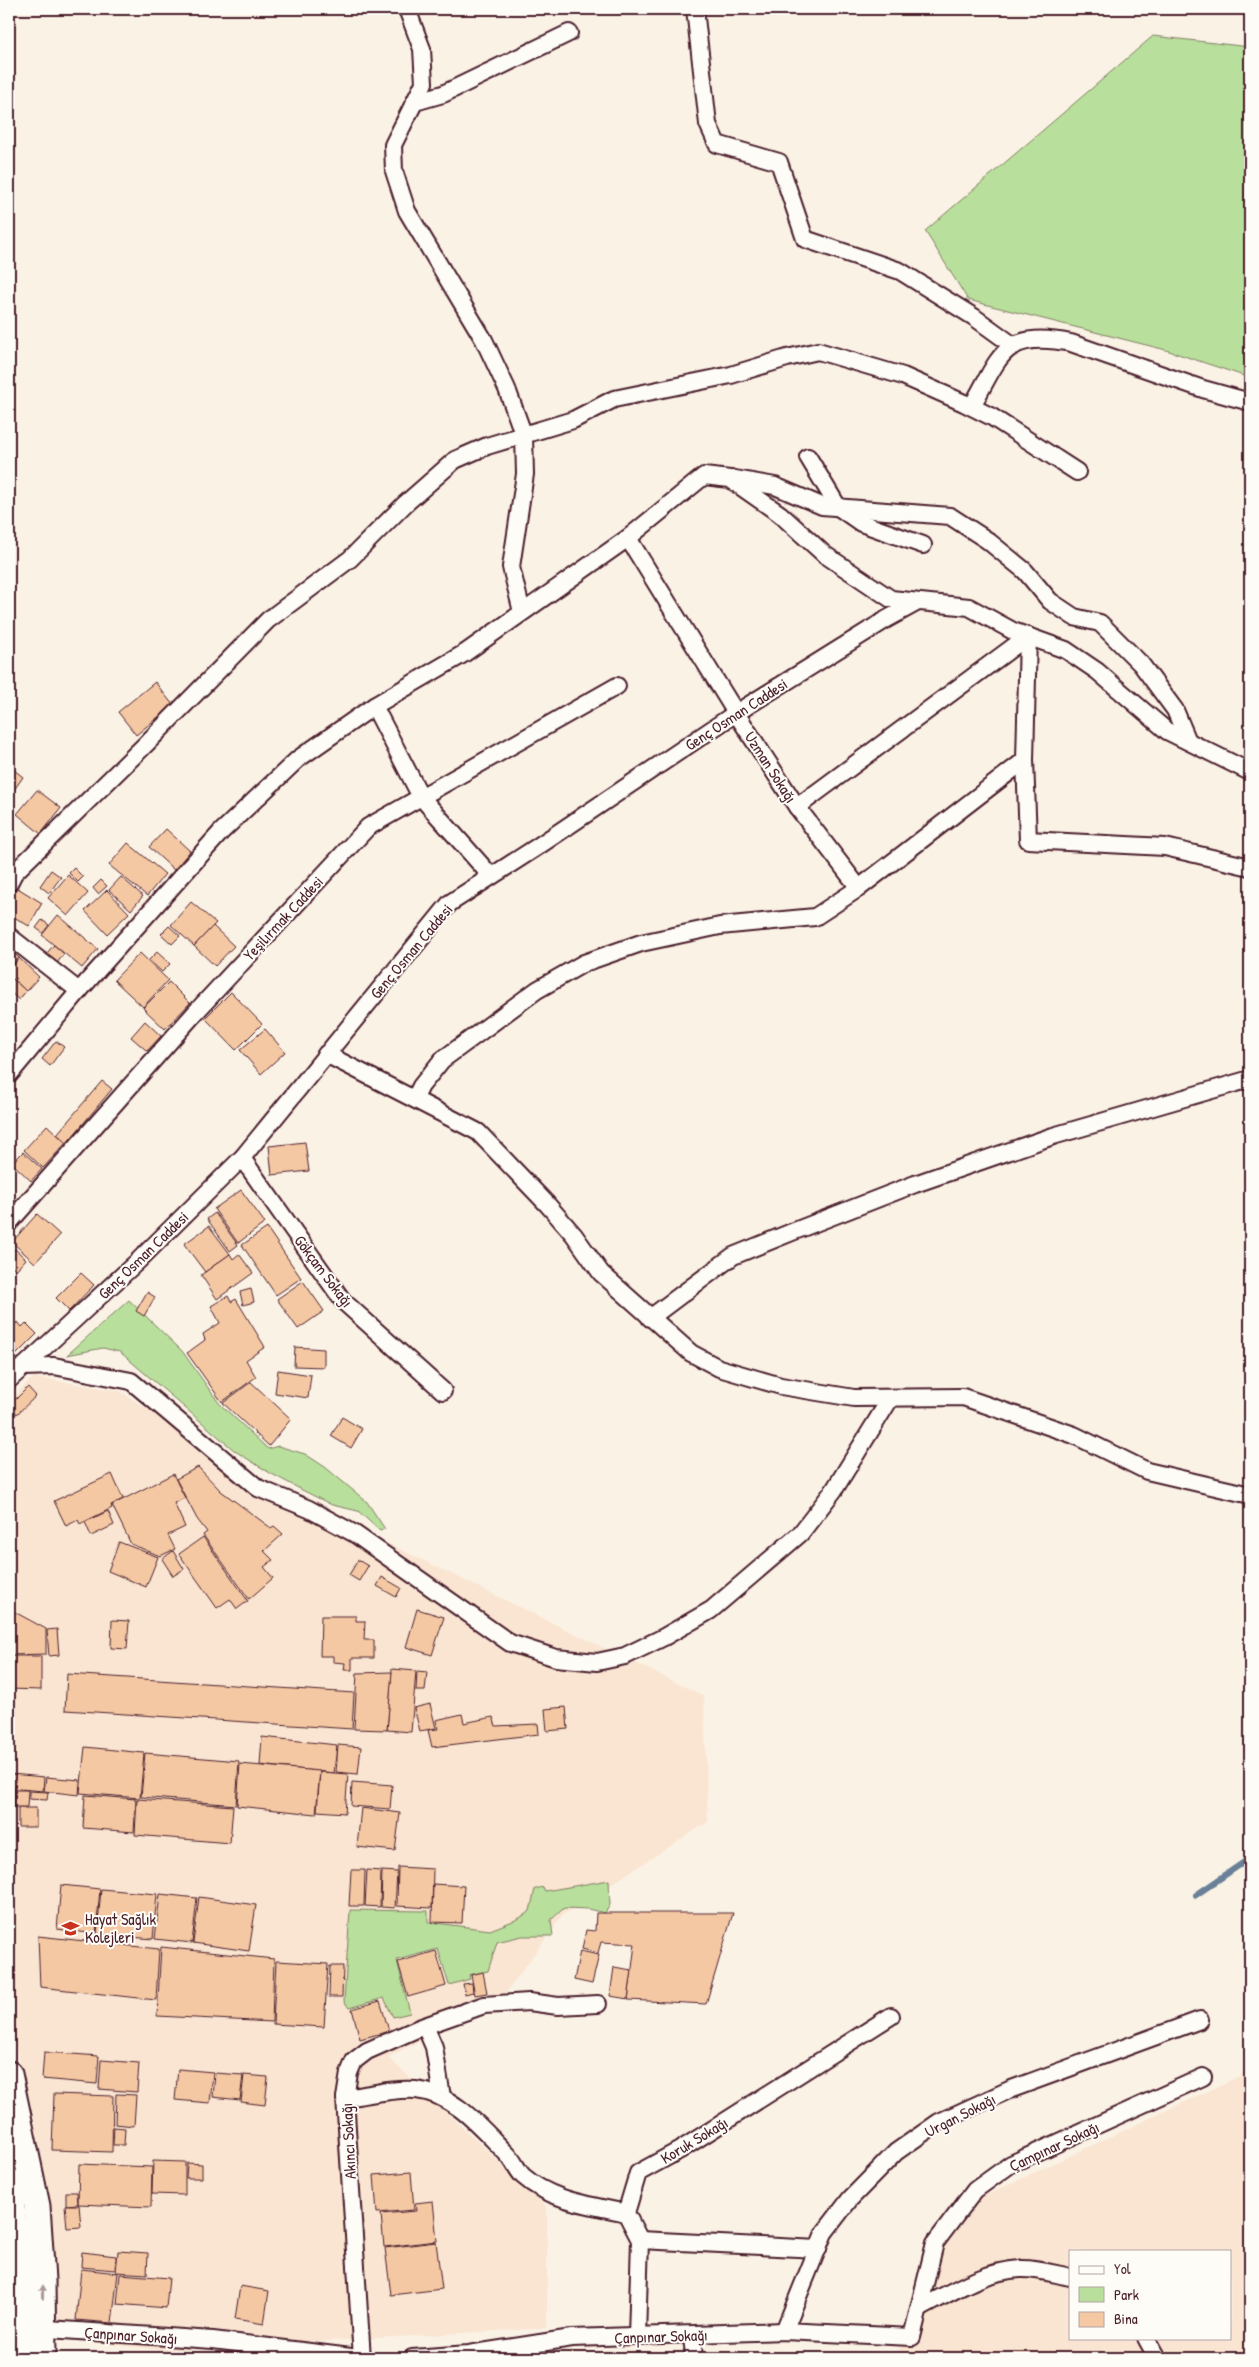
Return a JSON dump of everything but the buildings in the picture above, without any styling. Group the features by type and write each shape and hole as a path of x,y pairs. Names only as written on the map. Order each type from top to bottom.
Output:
{"main road":[{"path":"9,2074 36,2206 42,2280 32,2328 22,2358"},
{"path":"9,2181 19,2269 32,2328 43,2358"}],"street":[{"path":"407,9 422,49 424,83 393,145 394,171 407,211 484,340 507,389 524,436 525,474 511,567 522,612"},
{"path":"695,9 708,124 717,144 779,162 805,239 900,271 974,317 1014,346"},
{"path":"415,102 443,94 569,33"},
{"path":"972,406 1005,350 1026,340 1050,339 1071,343 1203,389 1250,402"},
{"path":"9,883 14,873 145,745 268,620 350,559 405,504 455,460 486,446 573,420 614,399 731,375 818,351 903,376 972,406 1077,472"},
{"path":"808,457 838,507 862,524 923,545"},
{"path":"9,1075 79,991 221,832 298,759 374,706 465,653 628,538 704,476 776,486 822,506 950,516 987,540 1025,571 1050,601 1074,617 1100,623 1141,664 1175,710 1188,741"},
{"path":"730,479 780,514 824,554 884,594 892,598 918,602 969,607 1028,636 1066,650 1097,671 1167,731 1250,772"},
{"name":"Uzman Sokağı","path":"628,538 736,713 797,807 859,888"},
{"name":"Genç Osman Caddesi","path":"9,1380 138,1261 242,1158 450,903 736,713 887,619 918,602"},
{"path":"1028,636 1025,760 1028,840 1165,847 1250,867"},
{"path":"797,807 1028,636"},
{"name":"Yeşilırmak Caddesi","path":"9,1223 194,1014 368,827 617,686"},
{"path":"374,706 421,797 491,876"},
{"path":"415,1098 442,1060 537,990 584,963 641,943 720,926 815,917 859,888 1025,760"},
{"path":"9,936 79,991"},
{"path":"326,1054 478,1132 547,1204 574,1235 601,1273 691,1353 719,1368 781,1386 854,1398 963,1397 1074,1434 1147,1471 1250,1495"},
{"path":"650,1318 733,1256 915,1184 1053,1136 1240,1080 1250,1079"},
{"name":"Gökçam Sokağı","path":"242,1158 343,1301 443,1391"},
{"path":"22,1367 54,1366 130,1381 258,1488 309,1509 355,1534 510,1643 556,1658 597,1662 625,1656 664,1637 711,1610 800,1534 834,1490 890,1399"},
{"name":"Akıncı Sokağı","path":"360,2358 344,2098 349,2073 354,2061 366,2051 426,2026 484,2005 529,2002 558,2006 598,2004"},
{"name":"Koruk Sokağı","path":"626,2213 638,2173 680,2150 891,2016"},
{"name":"Urgan Sokağı","path":"784,2331 824,2233 850,2199 896,2152 939,2122 1009,2090 1200,2020"},
{"path":"426,2026 434,2047 442,2097"},
{"name":"Çampınar Sokağı","path":"912,2338 935,2243 975,2190 1011,2164 1203,2077"},
{"path":"344,2098 388,2091 417,2090 442,2097 474,2119 510,2157 522,2176 551,2195 626,2213 640,2240 637,2336"},
{"path":"640,2240 818,2249"},
{"path":"919,2309 969,2283 1021,2268 1069,2277"},
{"name":"Çanpınar Sokağı","path":"32,2328 213,2340 360,2358"},
{"name":"Çanpınar Sokağı","path":"412,2358 469,2354 572,2338 784,2331 912,2338"},
{"path":"692,2335 694,2358"},
{"path":"1147,2340 1157,2358"}],"shaded area":[{"path":"34,1377 120,1391 152,1412 261,1498 381,1540 704,1696 708,1822 563,1915 500,2001 388,2057 547,2207 547,2328 166,2351 58,2338 49,2198 34,2117 9,2022 9,1400"},
{"path":"1250,2071 1250,2358 896,2358 961,2207"}],"green space":[{"path":"1153,36 1250,47 1250,378 1166,350 968,300 925,231"},
{"path":"129,1300 182,1351 219,1403 268,1449 278,1446 305,1454 325,1467 367,1502 385,1529 380,1531 358,1511 332,1505 270,1473 235,1451 120,1352 103,1348 67,1355"},
{"path":"609,1880 610,1905 605,1913 589,1909 564,1908 551,1920 553,1936 522,1936 497,1942 488,1971 469,1975 470,1979 449,1985 438,1949 397,1960 410,2013 393,2017 384,1998 349,2008 344,2001 350,1910 428,1911 428,1922 490,1930 518,1919 530,1911 535,1889 543,1887 545,1891"}],"waterway":[{"path":"1196,1895 1250,1858"}],"place":[{"name":"Hayat Sağlık Kolejleri","path":"71,1928"}]}
